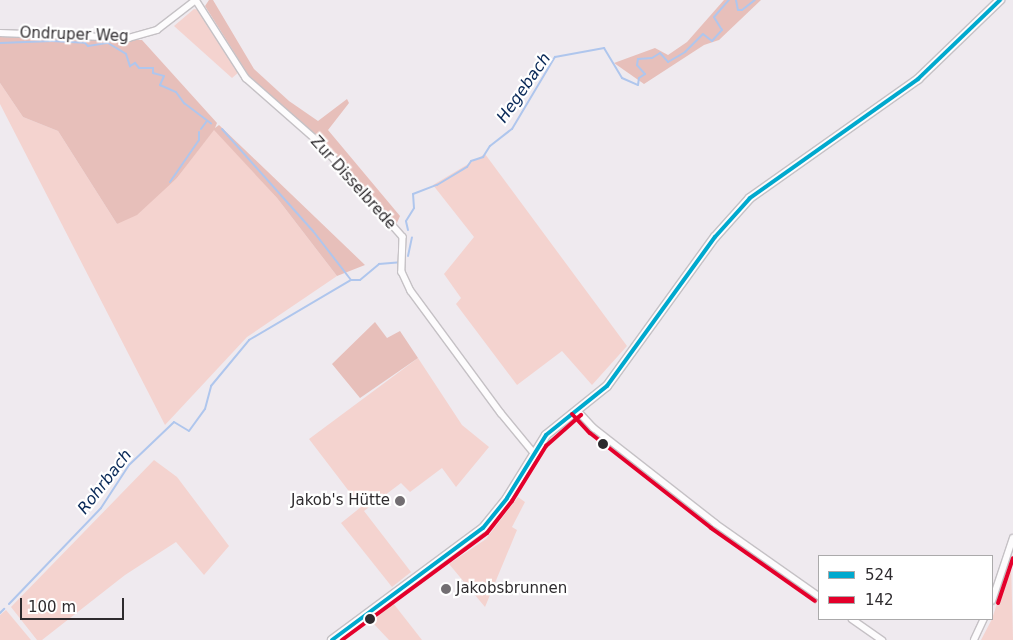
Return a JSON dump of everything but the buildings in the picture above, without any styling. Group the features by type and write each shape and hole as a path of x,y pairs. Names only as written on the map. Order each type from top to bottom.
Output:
{"street":[{"name":"Ondruper Weg","path":"0,33 129,38 157,30 196,0"},
{"name":"Zur Disselbrede","path":"196,0 246,78 320,143 403,237 402,272 411,290 501,413 534,452"},
{"path":"332,640 483,528 507,498 534,452 552,430 607,386 715,238 750,198 918,79 1000,0"},
{"path":"577,410 594,428 715,523 818,595"},
{"path":"993,598 1013,538"},
{"path":"853,620 882,640"},
{"path":"974,640 984,620"}],"shaded area":[{"path":"209,0 213,0 254,69 289,101 318,121 347,99 349,103 328,130 400,216 396,225 321,141 249,76 205,6"},
{"path":"724,0 761,0 719,40 704,45 644,84 614,63 655,48 668,55 687,42"},
{"path":"194,9 201,10 239,72 232,78 174,26"},
{"path":"0,37 142,40 217,123 215,128 219,125 365,265 337,276 277,198 214,130 177,178 137,215 117,224 58,131 23,117 0,83"},
{"path":"0,83 23,117 58,131 117,224 177,178 214,129 277,198 337,276 247,337 165,425 0,104"},
{"path":"485,154 627,346 592,385 562,351 517,385 456,304 461,298 444,274 474,237 433,185"},
{"path":"375,322 387,338 400,331 418,358 360,398 332,364"},
{"path":"418,358 462,425 489,447 456,487 442,468 410,492 401,483 364,511 411,572 392,587 341,523 361,507 309,439"},
{"path":"154,460 177,477 229,546 204,575 176,542 125,575 42,640 37,640 11,607"},
{"path":"518,497 525,502 512,527 517,530 485,607 449,564 486,539"},
{"path":"1011,560 1013,640 981,640 993,620"},
{"path":"393,603 422,640 389,640 372,622"},
{"path":"6,610 31,640 0,640 0,615"}],"waterway":[{"name":"Hegebach","path":"408,230 406,221 414,208 413,194 437,185 467,167 471,161 483,157 490,146 512,129 555,57 604,48 622,78 638,85 639,78 645,74 637,65 638,59 652,58 660,53 668,62 685,52 703,34 712,41 722,30 714,17 729,0"},
{"name":"Hegebach","path":"736,0 738,10 742,10 755,0"},
{"path":"0,43 52,41 85,43 88,46 108,43 126,54 130,66 135,63 139,68 153,68 153,73 164,76 160,85 176,92 184,103 211,123"},
{"path":"201,129 206,122"},
{"name":"Hegebach","path":"222,129 313,231 351,280 360,280 379,264 400,262"},
{"path":"170,182 199,140 199,132"},
{"path":"408,256 412,237"},
{"name":"Rohrbach","path":"9,604 101,508 129,465 174,422 189,431 205,409 211,386 249,340 351,280"},
{"name":"Rohrbach","path":"0,613 4,609"}],"transit line":[{"name":"524","path":"332,640 483,528 507,498 546,435 607,386 715,237 750,198 918,79 1000,0"},
{"name":"142","path":"572,414 590,433 711,528 815,601"},
{"name":"142","path":"342,640 487,533 512,501 546,446 581,415"},
{"name":"142","path":"998,603 1013,558"}],"place":[{"name":"Jakob's Hütte","path":"400,501"},
{"name":"Jakobsbrunnen","path":"446,589"}]}
